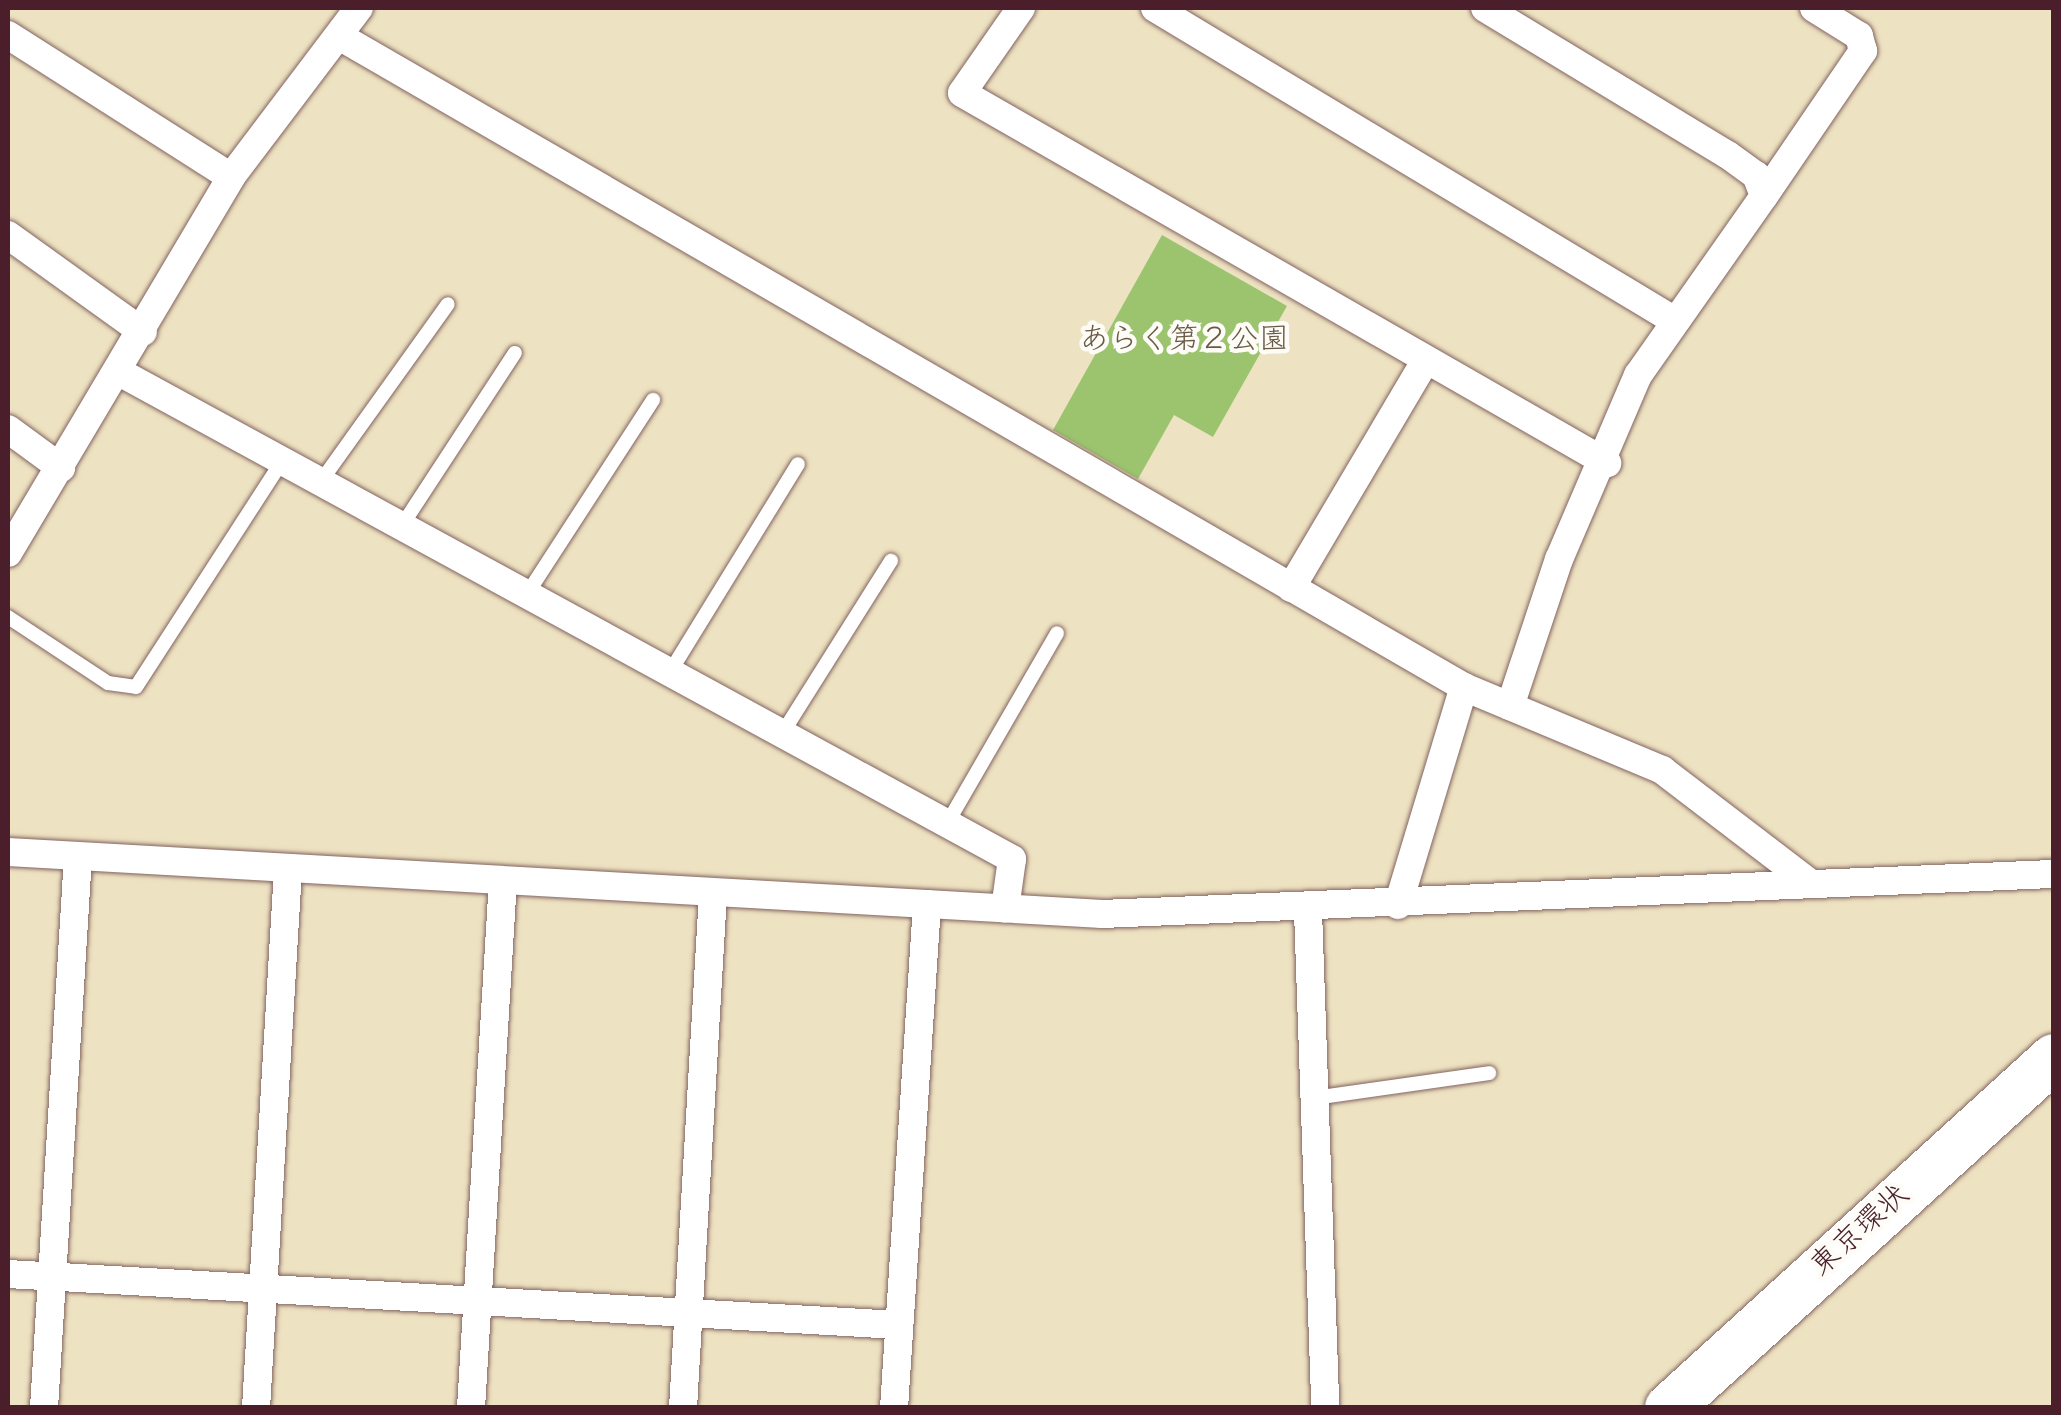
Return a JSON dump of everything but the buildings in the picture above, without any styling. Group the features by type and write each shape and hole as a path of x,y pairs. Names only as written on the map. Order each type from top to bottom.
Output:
{"highway":[{"name":"東京環状","path":"1669,1408 2054,1058"}],"street":[{"path":"8,553 121,374 231,177 358,8"},
{"path":"1021,8 962,93 1607,463"},
{"path":"1155,8 1675,322"},
{"path":"1486,8 1728,155 1756,175 1764,196"},
{"path":"1510,706 1558,560 1607,463 1638,376 1863,51 1859,36 1814,8"},
{"path":"8,34 231,177"},
{"path":"339,36 1464,686 1662,770 1810,883"},
{"path":"8,235 143,332"},
{"path":"1291,588 1426,360"},
{"path":"121,374 318,485 530,592 670,672 785,729 1012,859 1006,909"},
{"path":"8,429 61,468"},
{"path":"1398,905 1464,686"},
{"path":"8,852 1006,909 1308,910 2054,874"},
{"path":"44,1408 78,857"},
{"path":"256,1408 288,869"},
{"path":"471,1408 502,882"},
{"path":"683,1408 713,894"},
{"path":"894,1408 927,904"},
{"path":"1308,910 1325,1408"},
{"path":"8,1274 898,1325"}],"lane":[{"path":"318,485 448,304"},
{"path":"402,527 516,354"},
{"path":"530,592 654,400"},
{"path":"8,618 108,684 136,687 280,464"},
{"path":"670,672 798,464"},
{"path":"785,729 891,561"},
{"path":"948,822 1056,633"},
{"path":"1314,1098 1489,1073"}],"green space":[{"name":"あらく第２公園","path":"1162,235 1287,306 1213,437 1174,415 1138,479 1053,430"}]}
